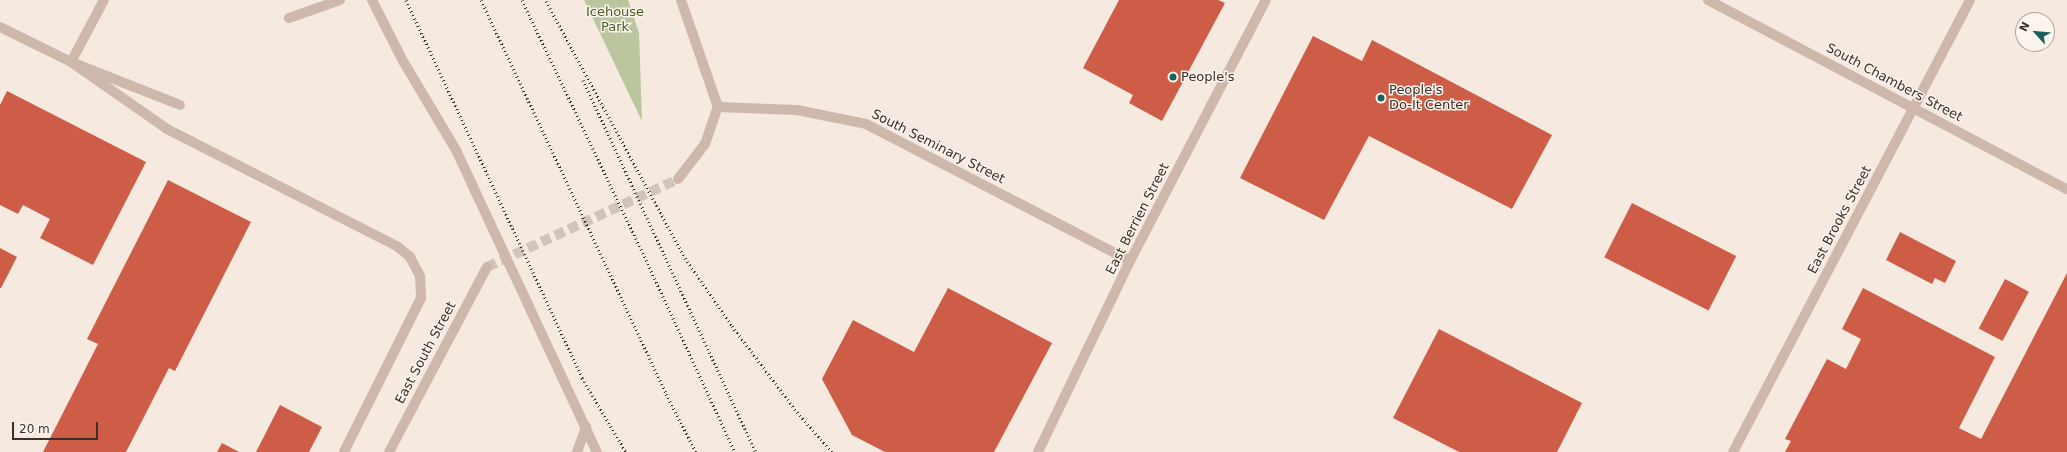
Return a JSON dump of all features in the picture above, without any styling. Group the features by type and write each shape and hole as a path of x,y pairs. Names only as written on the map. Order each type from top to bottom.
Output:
{"street":[{"path":"71,62 104,0"},
{"path":"289,18 340,0"},
{"path":"372,0 403,61 456,150 597,452"},
{"path":"678,179 705,144 718,107 681,0"},
{"name":"East Berrien Street","path":"1038,452 1130,261 1266,0"},
{"name":"South Chambers Street","path":"1708,0 2067,189"},
{"name":"East Brooks Street","path":"1733,452 1970,0"},
{"path":"0,27 71,62 180,105"},
{"path":"71,62 167,129 397,246 410,257 420,276 421,298 344,452"},
{"name":"South Seminary Street","path":"718,107 797,110 866,124 1130,261"},
{"name":"East South Street","path":"389,452 487,267"},
{"path":"577,452 586,427"}],"green space":[{"name":"Icehouse Park","path":"584,0 628,0 639,33 642,121"}],"building":[{"path":"1119,0 1218,0 1225,3 1162,121 1129,103 1133,95 1083,68"},
{"name":"People's Do-It Center","path":"1313,36 1362,61 1372,40 1552,135 1512,209 1369,136 1324,220 1240,178"},
{"path":"7,91 146,162 93,265 40,238 50,219 23,205 18,214 0,205 0,105"},
{"path":"168,180 251,222 175,371 169,368 126,452 43,452 98,344 87,339"},
{"path":"1632,203 1736,256 1709,310 1604,257"},
{"path":"1900,232 1956,261 1945,283 1935,278 1932,284 1886,260"},
{"path":"0,248 17,257 1,288 0,288"},
{"path":"2067,273 2067,452 1785,452 1791,441 1785,439 1827,359 1846,369 1861,339 1842,329 1863,288 1995,357 1959,428 1981,439"},
{"path":"2005,279 2029,292 2003,341 1979,328"},
{"path":"948,288 1052,343 994,452 885,452 852,435 822,379 853,320 914,352"},
{"path":"1439,329 1582,403 1557,452 1459,452 1393,418"},
{"path":"280,405 322,427 309,452 256,452"},
{"path":"222,443 239,452 217,452"}],"tunnel":[{"path":"487,267 678,179"}],"railway":[{"path":"406,0 582,378 626,452"},
{"path":"481,0 666,394 696,452"},
{"path":"522,0 641,249 735,452"},
{"path":"546,1 685,258 732,326 797,412 832,452"},
{"path":"583,80 756,452"}],"place":[{"name":"People's","path":"1173,77"},
{"name":"People's Do-It Center","path":"1381,98"}]}
